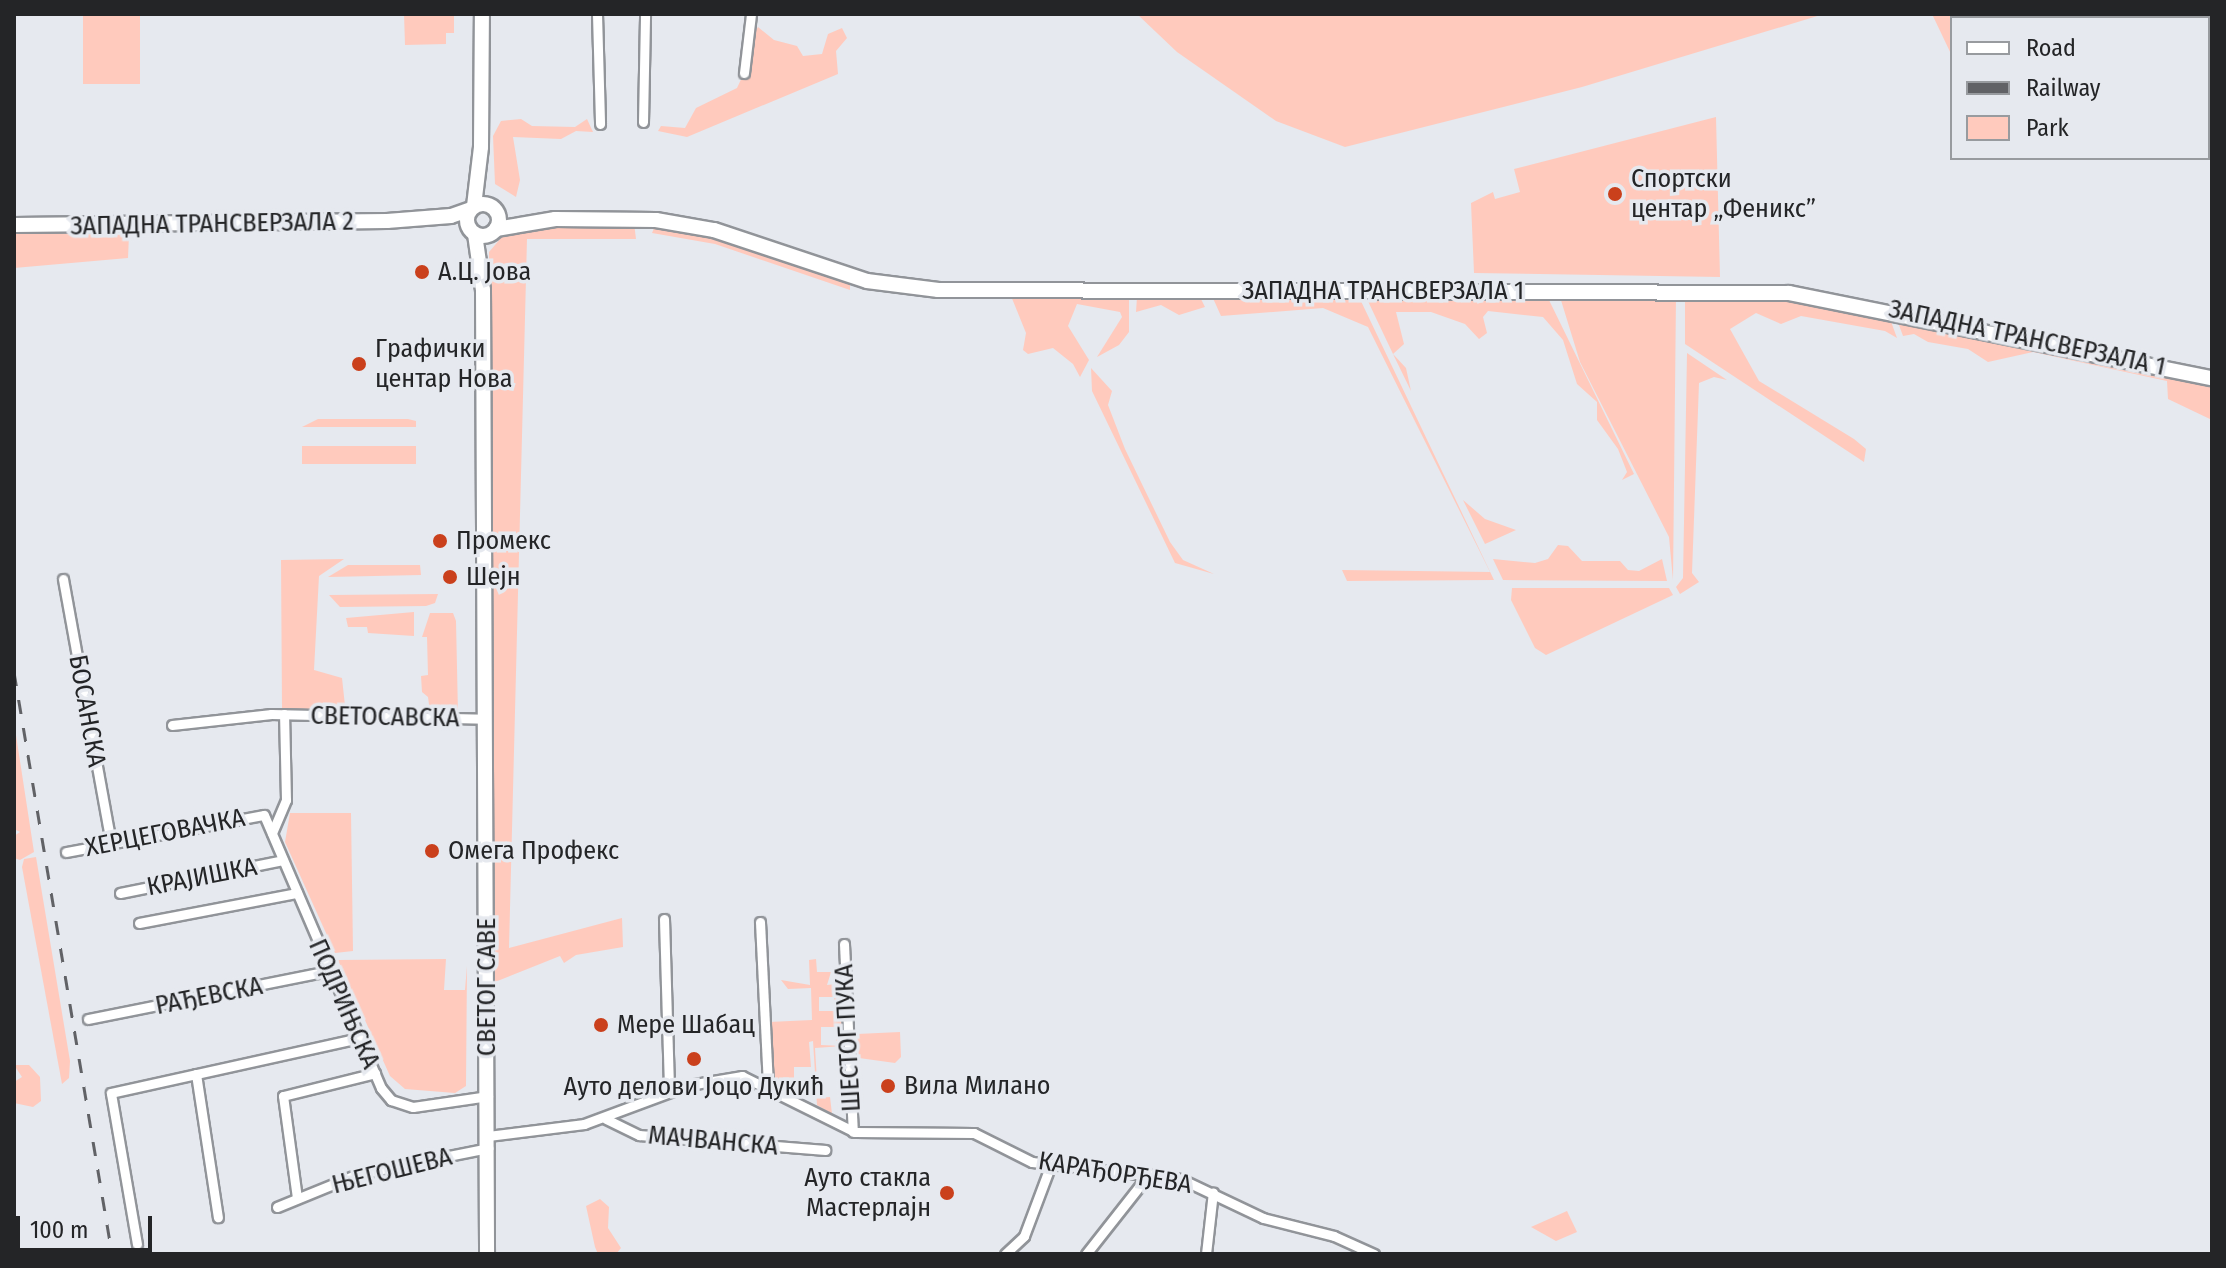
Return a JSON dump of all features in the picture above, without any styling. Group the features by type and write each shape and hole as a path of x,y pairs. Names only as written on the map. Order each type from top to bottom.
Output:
{"main road":[{"path":"482,14 481,147 472,208 472,232 483,290"},
{"path":"481,147 494,209 494,230 483,290"},
{"name":"ЗАПАДНА ТРАНСВЕРЗАЛА 2","path":"14,225 409,220 472,208 494,209"},
{"name":"ЗАПАДНА ТРАНСВЕРЗАЛА 1","path":"494,209 555,219 639,219 687,225 867,281 938,290 1789,293 2212,378"},
{"name":"ЗАПАДНА ТРАНСВЕРЗАЛА 1","path":"494,230 555,219"},
{"name":"ЗАПАДНА ТРАНСВЕРЗАЛА 2","path":"409,220 472,232 494,230"},
{"name":"СВЕТОГ САВЕ","path":"483,290 487,1254"}],"street":[{"path":"597,14 600,124"},
{"path":"643,122 645,14"},
{"path":"744,73 751,14"},
{"name":"БОСАНСКА","path":"63,579 111,843"},
{"name":"СВЕТОСАВСКА","path":"272,833 286,800 284,714"},
{"name":"СВЕТОСАВСКА","path":"172,725 284,714 485,719"},
{"name":"ХЕРЦЕГОВАЧКА","path":"66,852 264,815"},
{"name":"ПОДРИЊСКА","path":"264,815 381,1088 403,1106 488,1096"},
{"name":"КРАЈИШКА","path":"120,893 283,860"},
{"path":"139,923 297,893"},
{"path":"664,919 669,1092"},
{"path":"760,922 768,1085"},
{"name":"ШЕСТОГ ПУКА","path":"844,944 853,1132"},
{"name":"РАЂЕВСКА","path":"88,1019 329,971"},
{"path":"137,1244 111,1093 359,1038"},
{"name":"ЊЕГОШЕВА","path":"297,1198 283,1096 375,1073"},
{"path":"196,1074 218,1217"},
{"name":"КАРАЂОРЂЕВА","path":"488,1142 606,1119 669,1092 729,1076 768,1085 853,1132 974,1133 1012,1156 1051,1164 1149,1174 1213,1192 1263,1218 1334,1236 1374,1254"},
{"name":"МАЧВАНСКА","path":"606,1119 639,1135 825,1150"},
{"name":"ЊЕГОШЕВА","path":"277,1207 358,1174 488,1142"},
{"path":"1005,1254 1024,1236 1051,1164"},
{"path":"1086,1254 1149,1174"},
{"path":"1206,1254 1213,1192"}],"green space":[{"path":"83,14 140,14 140,84 83,84"},
{"path":"404,14 454,14 454,33 446,33 446,44 405,45"},
{"path":"1137,14 1824,14 1582,87 1345,147 1276,121 1177,52"},
{"path":"1932,14 2212,14 2212,146 2210,16 1950,16 1950,52"},
{"path":"758,27 774,40 797,46 803,56 822,54 828,34 842,28 847,38 836,51 838,74 687,137 658,131 661,126 685,128 696,108 737,88 744,73 741,58"},
{"name":"Спортски центар „Феникс”","path":"1716,117 1720,277 1474,273 1471,203 1493,192 1495,199 1520,192 1514,169"},
{"path":"521,119 532,126 575,127 587,119 593,132 576,131 561,139 513,137 520,180 516,197 495,184 493,136 501,121"},
{"path":"634,223 636,239 527,239 509,948 622,918 623,947 576,955 564,963 560,956 495,982 488,980 489,252 507,231 522,226"},
{"path":"655,226 689,229 766,252 850,283 850,290 715,244 652,233"},
{"path":"14,232 129,235 128,258 14,268"},
{"path":"1129,295 1129,332 1119,345 1097,357 1122,317 1120,312 1077,304 1068,326 1089,360 1080,377 1073,364 1053,348 1028,354 1023,350 1026,333 1011,296"},
{"path":"1212,296 1359,297 1494,580 1347,581 1342,570 1490,572 1368,327 1323,308 1221,316"},
{"path":"1137,297 1200,297 1205,307 1179,315 1161,305 1136,312"},
{"path":"1366,297 1548,298 1634,474 1622,480 1627,472 1618,449 1597,420 1597,402 1577,384 1563,340 1543,317 1488,311 1483,317 1487,333 1479,339 1465,324 1431,312 1396,312 1404,344 1393,354"},
{"path":"1560,297 1676,297 1673,580 1669,537 1580,362"},
{"path":"1685,298 1812,302 1889,316 1897,338 1885,331 1801,316 1781,324 1756,313 1730,329 1759,381 1854,439 1866,449 1864,462 1685,344"},
{"path":"1896,317 2212,386 2212,420 2168,399 2167,381 2033,352 1988,362 1968,349 1928,342 1914,334 1903,336"},
{"path":"1687,353 1727,380 1714,377 1699,383 1692,573 1699,582 1680,594 1676,587 1683,578"},
{"path":"1393,354 1406,368 1411,391"},
{"path":"1091,368 1112,391 1108,405 1125,449 1170,542 1183,560 1214,574 1175,563 1092,391"},
{"path":"318,419 408,419 416,421 416,427 302,427"},
{"path":"302,446 416,446 416,464 302,464"},
{"path":"1463,500 1485,519 1516,530 1485,544"},
{"path":"1558,545 1568,546 1582,561 1620,561 1628,570 1639,571 1662,559 1667,581 1503,580 1493,559 1535,563 1548,559"},
{"path":"344,559 319,576 314,670 342,678 346,715 282,709 281,560"},
{"path":"348,565 420,565 421,575 328,577"},
{"path":"1512,588 1669,588 1673,595 1546,655 1535,648 1511,600"},
{"path":"438,594 435,603 426,606 340,607 329,595"},
{"path":"414,612 414,636 368,633 367,627 348,627 346,618"},
{"path":"430,613 453,613 456,621 458,714 424,712 430,712 428,697 422,692 421,676 428,675 427,637 422,637"},
{"path":"14,722 34,852 20,860 14,858 14,836 20,832 14,829"},
{"path":"290,813 351,813 353,951 335,953 285,842"},
{"path":"36,857 70,1061 69,1078 62,1084 22,867 24,859"},
{"path":"446,959 444,990 465,990 467,966 466,1086 455,1093 405,1089 390,1076 338,960"},
{"path":"816,959 817,972 831,972 827,985 837,984 840,974 841,997 819,997 819,1011 834,1011 834,998 841,998 843,1040 836,1041 835,1027 821,1027 821,1045 843,1046 815,1048 818,1098 830,1097 832,1114 817,1105 813,1041 809,1042 811,1067 794,1067 794,1091 772,1077 769,1022 812,1020 811,988 788,989 781,980 810,985 809,960"},
{"path":"900,1032 901,1057 895,1063 859,1058 857,1034"},
{"path":"14,1065 29,1065 40,1077 41,1101 33,1107 14,1103 14,1082 22,1077"},
{"path":"600,1199 609,1207 608,1228 621,1248 616,1254 598,1254 595,1247 586,1206"},
{"path":"1567,1211 1577,1232 1556,1241 1531,1227"}],"railway":[{"path":"14,672 112,1254"}],"place":[{"name":"Спортски центар „Феникс”","path":"1615,194"},
{"name":"А.Ц. Јова","path":"422,272"},
{"name":"Графички центар Нова","path":"359,364"},
{"name":"Промекс","path":"440,541"},
{"name":"Шејн","path":"450,577"},
{"name":"Омега Профекс","path":"432,851"},
{"name":"Мере Шабац","path":"601,1025"},
{"name":"Ауто делови Јоцо Дукић","path":"694,1059"},
{"name":"Вила Милано","path":"888,1086"},
{"name":"Ауто стакла Мастерлајн","path":"947,1193"}]}
